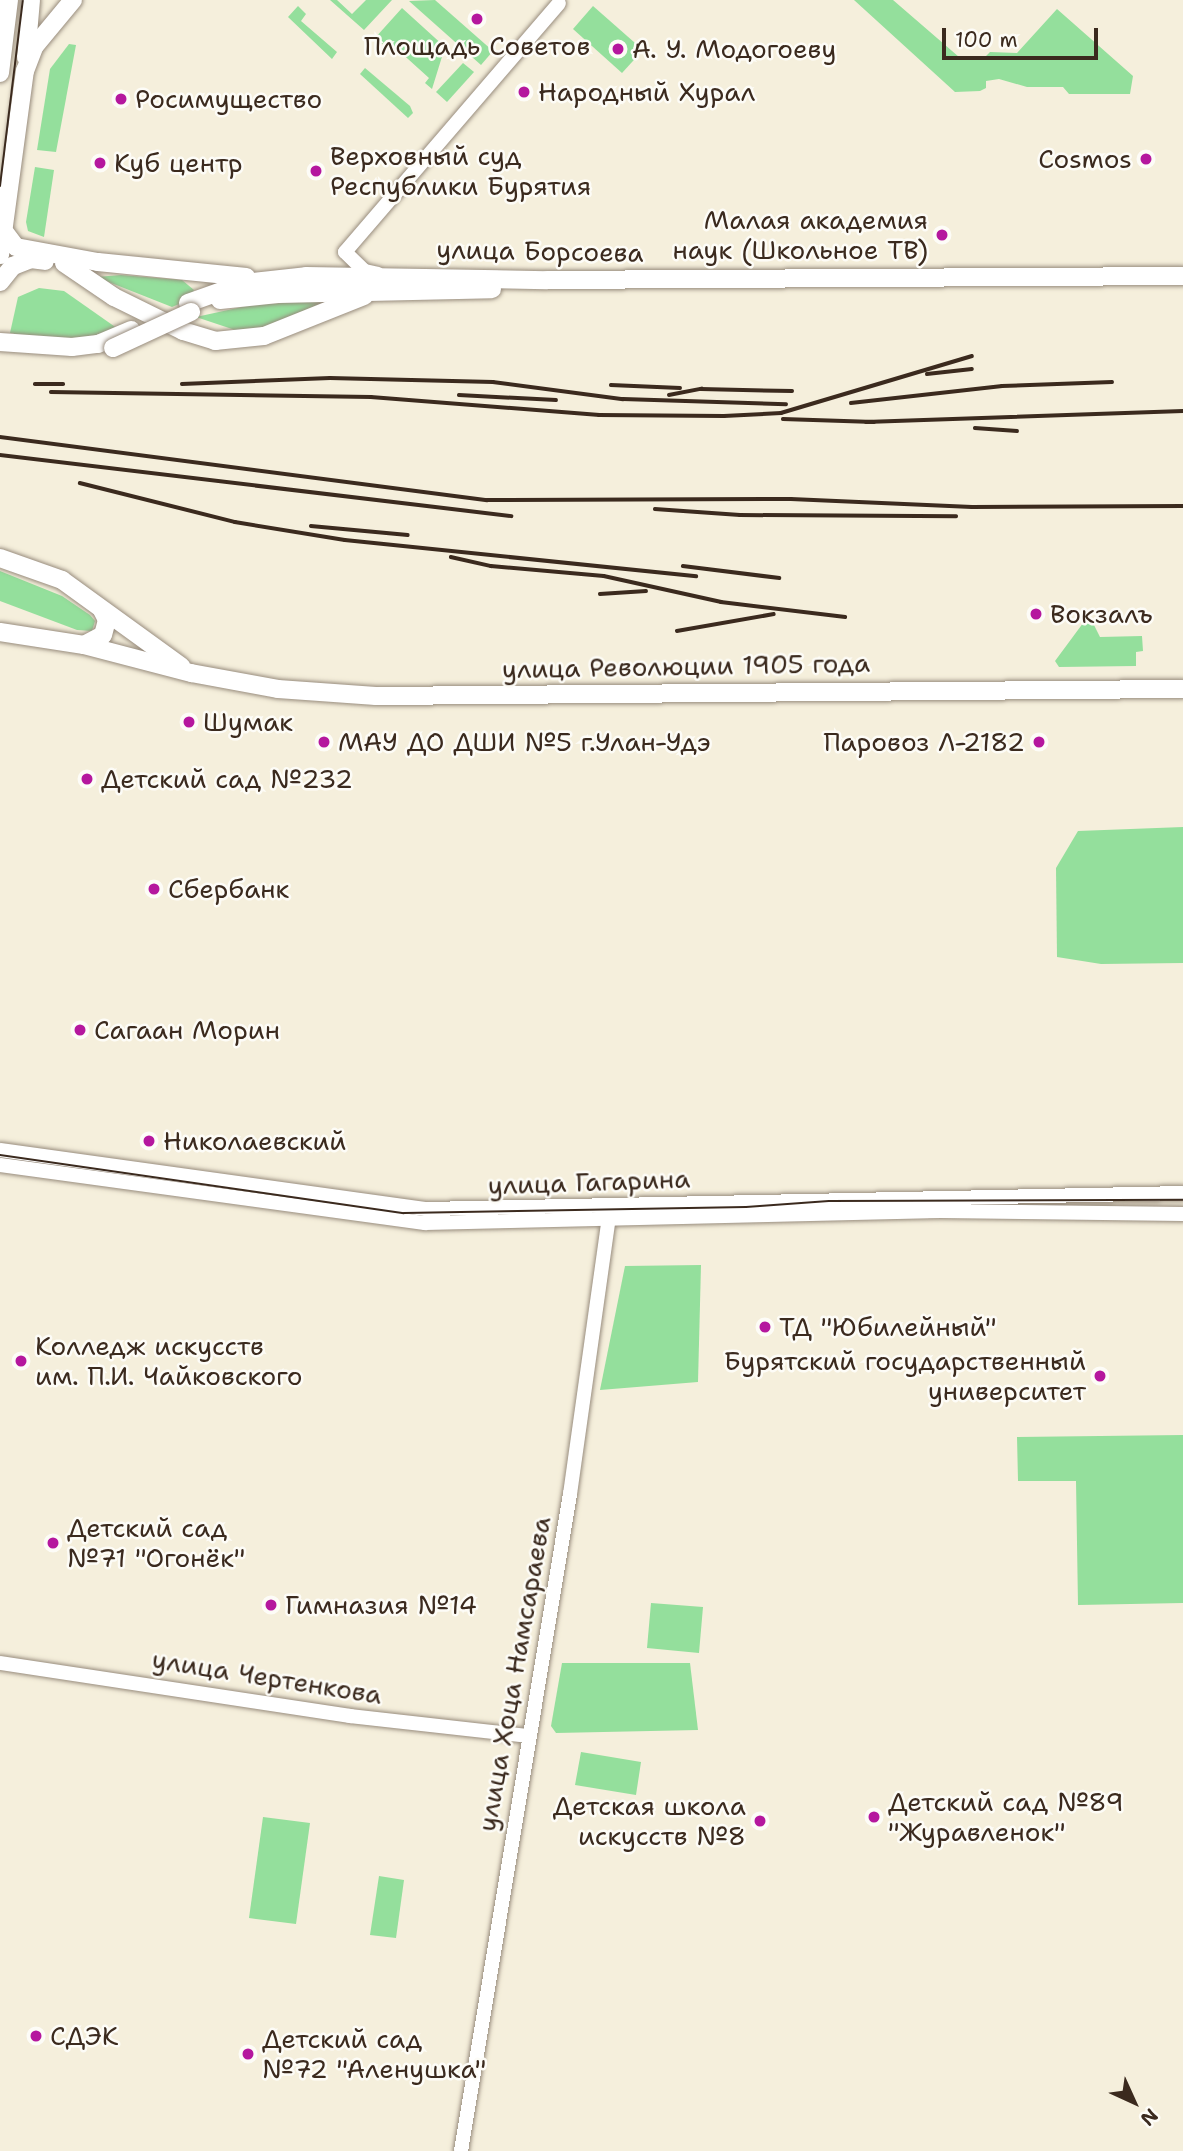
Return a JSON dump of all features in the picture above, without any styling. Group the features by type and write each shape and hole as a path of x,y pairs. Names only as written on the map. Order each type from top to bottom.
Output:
{"main road":[{"path":"0,73 9,0"},
{"path":"25,71 34,47 73,0"},
{"path":"4,39 36,2"},
{"path":"0,255 36,2"},
{"path":"3,230 16,247 98,262 274,278"},
{"name":"улица Борсоева","path":"0,282 13,266 31,259 70,264 114,297 183,331 215,341 264,336 367,295"},
{"path":"7,348 65,358 113,348 191,305 202,287 193,275 70,264"},
{"name":"улица Борсоева","path":"7,348 97,344 191,305 274,278 385,276 547,280 1183,276"},
{"name":"улица Борсоева","path":"191,305 250,295 367,295 653,287 1183,288"},
{"name":"улица Революции 1905 года","path":"0,558 51,575 191,673"},
{"path":"84,645 103,635 107,620 102,610"},
{"name":"улица Революции 1905 года","path":"0,632 84,645 191,673 278,689 376,696 1183,689"}],"street":[{"path":"342,277 345,252 559,3"},
{"path":"345,252 365,271 385,276"},
{"name":"улица Гагарина","path":"0,1150 395,1207 610,1212 942,1211 1183,1214"},
{"name":"улица Гагарина","path":"0,1165 405,1222 610,1212 1183,1194"},
{"name":"улица Хоца Намсараева","path":"461,2151 527,1736 570,1494 610,1212"},
{"name":"улица Чертенкова","path":"0,1663 349,1716 527,1736"}],"green space":[{"path":"330,0 337,0 352,14 366,0 392,0 364,30"},
{"path":"435,0 493,51 481,65 409,1"},
{"path":"854,0 893,0 959,57 983,59 990,52 1017,53 1057,9 1133,76 1130,94 1069,94 1063,87 1027,87 999,79 986,81 986,88 980,91 955,92"},
{"path":"298,6 306,14 301,21 337,52 332,59 288,17"},
{"path":"593,6 643,50 622,73 573,29"},
{"path":"402,8 445,47 432,89 425,83 429,78 387,40 382,44 375,38"},
{"path":"69,44 76,45 56,152 37,150 50,69"},
{"path":"463,63 474,72 447,102 436,92"},
{"path":"365,68 410,106 413,113 408,118 360,74"},
{"path":"35,167 54,170 44,237 28,231 26,222"},
{"path":"121,275 182,280 194,290 189,300 172,307 96,277"},
{"path":"39,288 64,291 121,331 98,337 50,340 10,333 18,297"},
{"path":"331,300 332,306 244,333 196,317 251,305"},
{"path":"0,571 62,596 90,615 95,621 92,631 77,630 0,601"},
{"path":"1089,615 1100,637 1142,636 1143,651 1136,652 1136,666 1059,667 1055,661"},
{"path":"1183,827 1183,963 1101,964 1057,957 1056,868 1078,831"},
{"path":"701,1265 698,1382 600,1390 625,1266"},
{"path":"1183,1435 1183,1603 1078,1605 1076,1481 1018,1481 1017,1437"},
{"path":"651,1603 703,1607 699,1653 647,1648"},
{"path":"562,1663 690,1663 698,1730 556,1733 551,1726"},
{"path":"581,1752 641,1762 636,1795 575,1785"},
{"path":"263,1817 310,1823 296,1924 249,1918"},
{"path":"379,1876 404,1880 396,1938 370,1935"}],"tram line":[{"path":"0,186 23,0"},
{"path":"0,1155 404,1213 746,1207 829,1201 1183,1200"}],"railway":[{"path":"51,392 371,397 599,415 724,416 781,413 972,356"},
{"path":"927,374 972,369"},
{"path":"182,384 330,378 493,382 623,399 786,404"},
{"path":"851,403 1002,386 1112,382"},
{"path":"35,384 63,384"},
{"path":"611,385 680,388"},
{"path":"669,395 701,389 792,391"},
{"path":"459,395 556,400"},
{"path":"866,422 1183,411"},
{"path":"783,419 874,422"},
{"path":"975,428 1017,431"},
{"path":"0,437 487,500 791,499 972,507 1183,506"},
{"path":"0,455 511,516"},
{"path":"80,483 235,522 345,540 696,576"},
{"path":"655,509 740,515 956,516"},
{"path":"311,526 408,535"},
{"path":"451,557 491,566 604,576 721,602 845,617"},
{"path":"683,566 779,578"},
{"path":"600,594 646,591"},
{"path":"677,631 774,614"}],"place":[{"name":"Площадь Советов","path":"477,19"},
{"name":"А. У. Модогоеву","path":"618,49"},
{"name":"Народный Хурал","path":"524,92"},
{"name":"Росимущество","path":"121,99"},
{"name":"Cosmos","path":"1146,159"},
{"name":"Куб центр","path":"100,163"},
{"name":"Верховный суд Республики Бурятия","path":"316,171"},
{"name":"Малая академия наук (Школьное ТВ)","path":"942,235"},
{"name":"Вокзалъ","path":"1036,614"},
{"name":"Шумак","path":"189,722"},
{"name":"МАУ ДО ДШИ №5 г.Улан-Удэ","path":"324,742"},
{"name":"Паровоз Л-2182","path":"1039,742"},
{"name":"Детский сад №232","path":"87,779"},
{"name":"Сбербанк","path":"154,889"},
{"name":"Сагаан Морин","path":"80,1030"},
{"name":"Николаевский","path":"149,1141"},
{"name":"ТД \"Юбилейный\"","path":"765,1327"},
{"name":"Колледж искусств им. П.И. Чайковского","path":"21,1361"},
{"name":"Бурятский государственный университет","path":"1100,1376"},
{"name":"Детский сад №71 \"Огонёк\"","path":"53,1543"},
{"name":"Гимназия №14","path":"271,1605"},
{"name":"Детский сад №89 \"Журавленок\"","path":"874,1817"},
{"name":"Детская школа искусств №8","path":"760,1821"},
{"name":"СДЭК","path":"36,2036"},
{"name":"Детский сад №72 \"Аленушка\"","path":"248,2054"}]}
